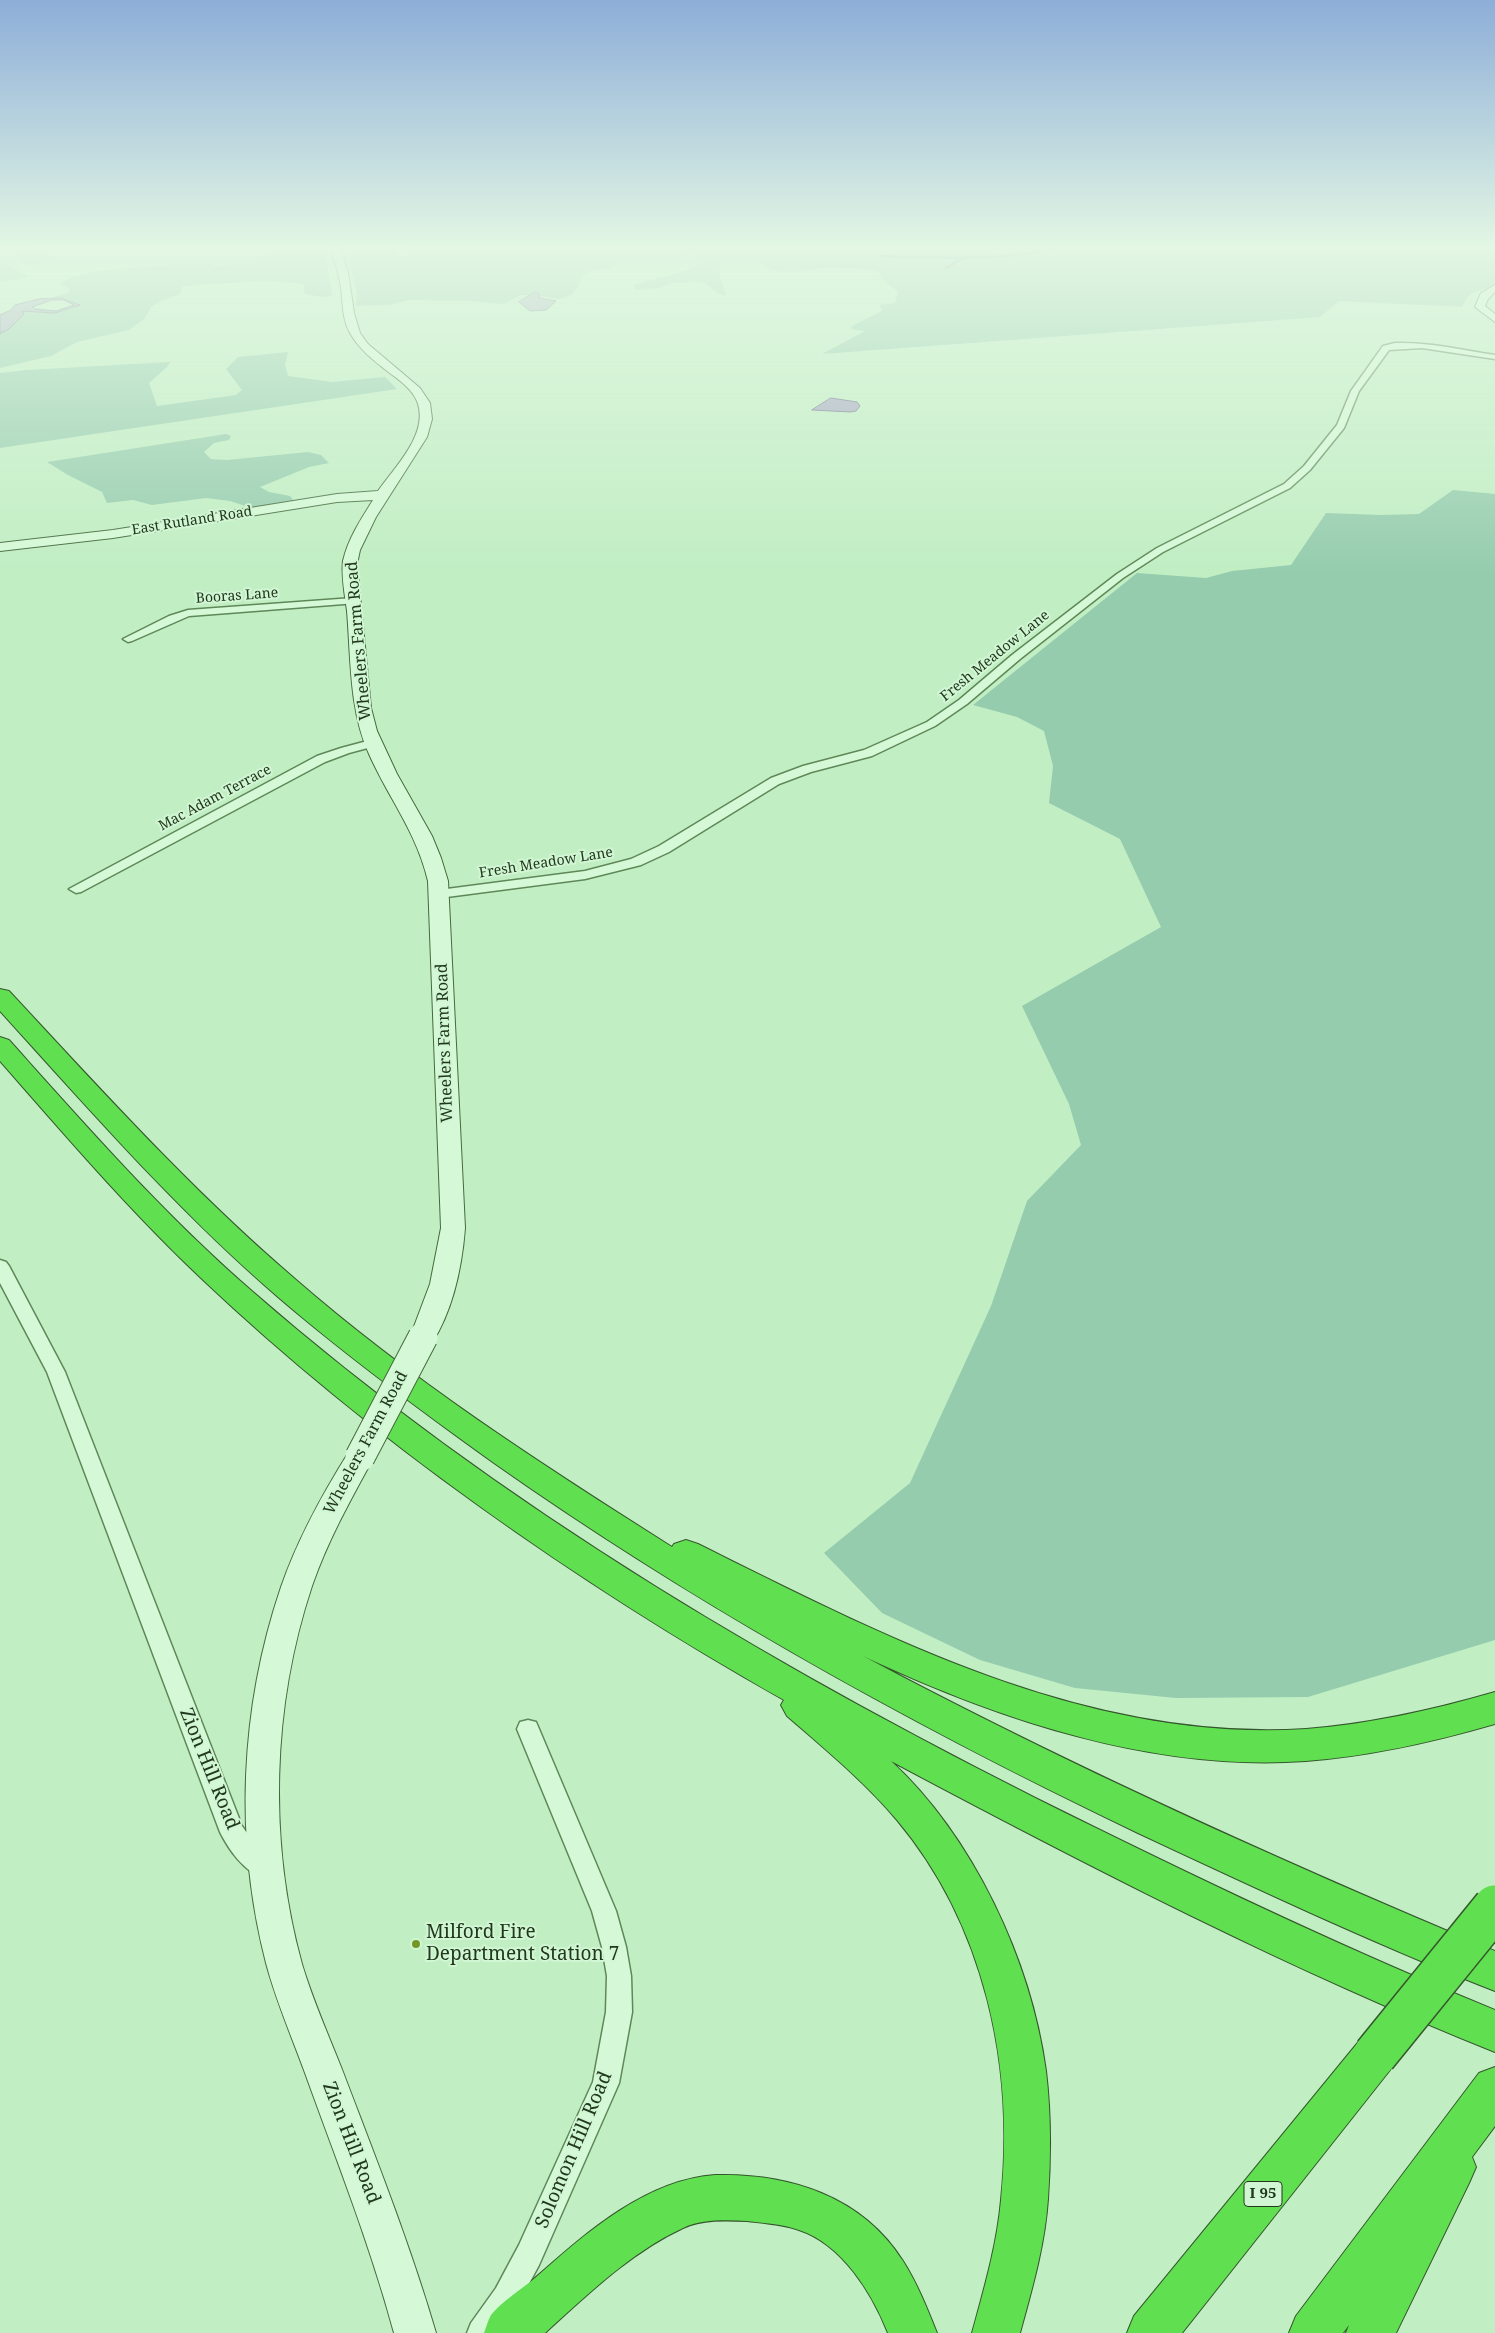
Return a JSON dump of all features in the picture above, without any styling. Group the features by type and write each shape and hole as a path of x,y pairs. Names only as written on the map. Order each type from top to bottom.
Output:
{"highway":[{"path":"0,996 142,1150 246,1252 358,1345 482,1439 602,1520 738,1604 882,1685 976,1733 1140,1815 1253,1868 1495,1971"},
{"path":"0,1045 159,1221 242,1300 286,1338 400,1429 556,1540 692,1626 845,1716 1017,1808 1226,1910 1492,2030"},
{"path":"540,1479 800,1611 903,1659 1008,1700 1103,1728 1188,1741 1276,1746 1372,1738 1418,1729 1495,1708"},
{"path":"692,1626 794,1701 881,1776 924,1825 943,1852 989,1937 1001,1969 1019,2038 1026,2077 1029,2120 1025,2198 1018,2251 1008,2298 996,2333"},
{"name":"I 95","path":"1151,2333 1495,1907"},
{"path":"1312,2333 1490,2096"},
{"path":"1370,2333 1490,2096"},
{"path":"508,2333 615,2242 666,2212 703,2198 763,2198 792,2204 822,2214 847,2230 886,2278 903,2308 913,2333"}],"main road":[{"name":"Wheelers Farm Road","path":"266,1870 262,1778 264,1731 277,1654 287,1614 307,1558 328,1512 360,1457 423,1337 443,1288 450,1255 452,1228 440,894 436,869 426,839 371,744 363,708 350,564 352,550 423,432 427,419 426,408 416,390 376,356"},
{"name":"East Rutland Road","path":"0,547 113,534 320,500 362,495 384,495"},
{"name":"Zion Hill Road","path":"266,1870 285,1965 384,2232 415,2333"}],"street":[{"name":"Fresh Meadow Lane","path":"440,894 584,875 622,867 664,849 743,798 775,781 807,768 868,753 931,724 963,702 1016,657 1120,576 1160,550 1287,486 1307,468 1341,426 1355,391 1378,356"},
{"name":"Booras Lane","path":"128,639 154,629 172,618 188,613 353,601"},
{"name":"Mac Adam Terrace","path":"76,889 321,759 345,750 371,744"},
{"name":"Zion Hill Road","path":"0,1266 56,1372 232,1832 244,1849 266,1870"},
{"name":"Solomon Hill Road","path":"481,2333 506,2298 529,2255 606,2083 619,2012 619,1976 614,1947 604,1911 528,1728"}],"green space":[{"path":"0,356 51,356 51,356 0,368"},
{"path":"287,356 285,365 288,376 332,382 385,377 397,389 0,448 0,373 170,362 149,383 157,406 236,395 242,390 226,369 238,357"},
{"path":"226,434 231,436 229,440 214,443 204,452 211,459 227,460 308,452 321,455 329,463 309,467 260,487 269,492 290,496 294,501 255,509 230,501 206,498 152,505 133,500 107,503 102,492 47,462"},
{"path":"1453,490 1495,494 1495,1640 1308,1697 1176,1698 1075,1688 980,1660 882,1613 824,1553 910,1483 991,1306 1027,1201 1081,1145 1069,1104 1022,1006 1161,927 1120,839 1049,803 1053,766 1044,731 1017,717 973,705 1137,573 1206,578 1232,571 1291,565 1326,513 1419,514"}],"water":[{"path":"831,398 857,402 860,406 856,411 850,412 812,410"}],"place":[{"name":"Milford Fire Department Station 7","path":"416,1944"}]}
